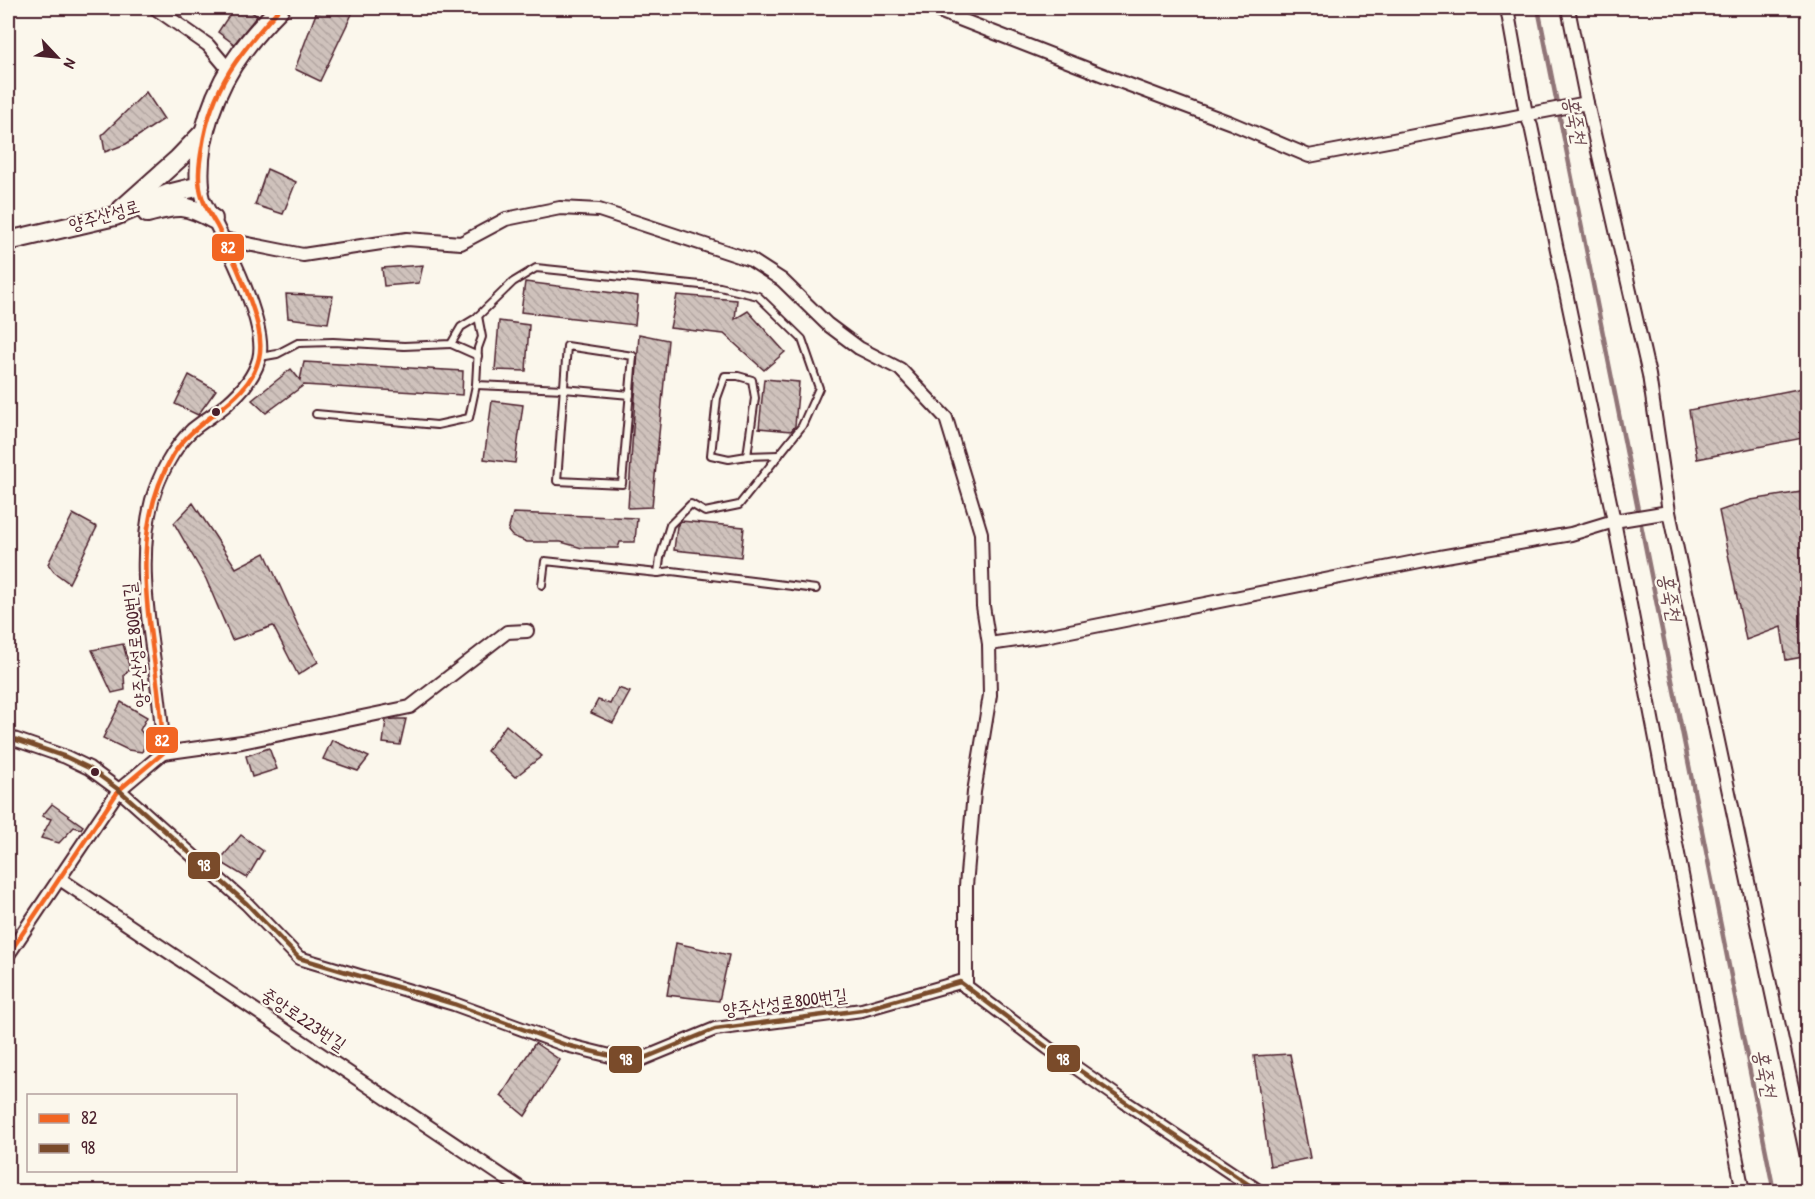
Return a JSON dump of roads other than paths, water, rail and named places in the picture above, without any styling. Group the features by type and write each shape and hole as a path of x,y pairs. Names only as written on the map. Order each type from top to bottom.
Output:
{"street":[{"path":"155,8 208,45 229,70"},
{"path":"260,357 254,313 242,279 203,199 198,169 204,132 229,70 243,50 280,8"},
{"path":"931,8 1231,123 1309,156 1587,103"},
{"path":"1507,8 1526,114 1531,126 1614,521 1743,1191"},
{"path":"1568,8 1587,103 1649,375 1669,512 1808,1162"},
{"path":"115,216 204,132"},
{"name":"양주산성로","path":"8,241 115,216 168,195 200,186"},
{"path":"115,216 141,214 175,206 195,209 213,219"},
{"path":"223,239 303,255 407,239 461,243 506,219 560,208 599,210 751,260 782,280 827,324 851,342 900,369 946,418 981,533 983,606 989,644 990,695 974,792 966,886 966,987 1125,1102 1260,1191"},
{"name":"양주산성로800번길","path":"163,753 163,728 147,613 145,554 152,502 159,480 178,447 190,432 241,391 250,379 260,357"},
{"path":"989,644 1045,636 1440,557 1571,534 1614,521 1669,512"},
{"path":"8,956 118,790 163,753 242,742 410,707 507,632 527,631"},
{"name":"양주산성로800번길","path":"8,737 89,768 118,790 247,904 299,958 454,1004 566,1045 635,1062 715,1029 862,1010 960,982 966,987"},
{"name":"중앙로223번길","path":"60,879 526,1191"}],"lane":[{"path":"451,344 461,327 478,316 513,282 536,268 720,286 758,296 802,339 819,388 802,426 739,505 705,512 691,504 670,525 658,573"},
{"path":"316,414 437,425 469,418 476,385 478,348 482,337 478,316"},
{"path":"260,357 277,354 298,343 333,342 404,346 451,344 477,356"},
{"path":"567,346 633,356 622,484 557,481 564,389 567,346"},
{"path":"747,456 755,398 752,380 738,376 725,376 717,398 711,454 729,459 779,455"},
{"path":"476,385 630,395"},
{"path":"542,585 545,561 658,573 672,571 816,589"}],"waterway":[{"name":"홍죽천","path":"1538,8 1774,1192"}]}
